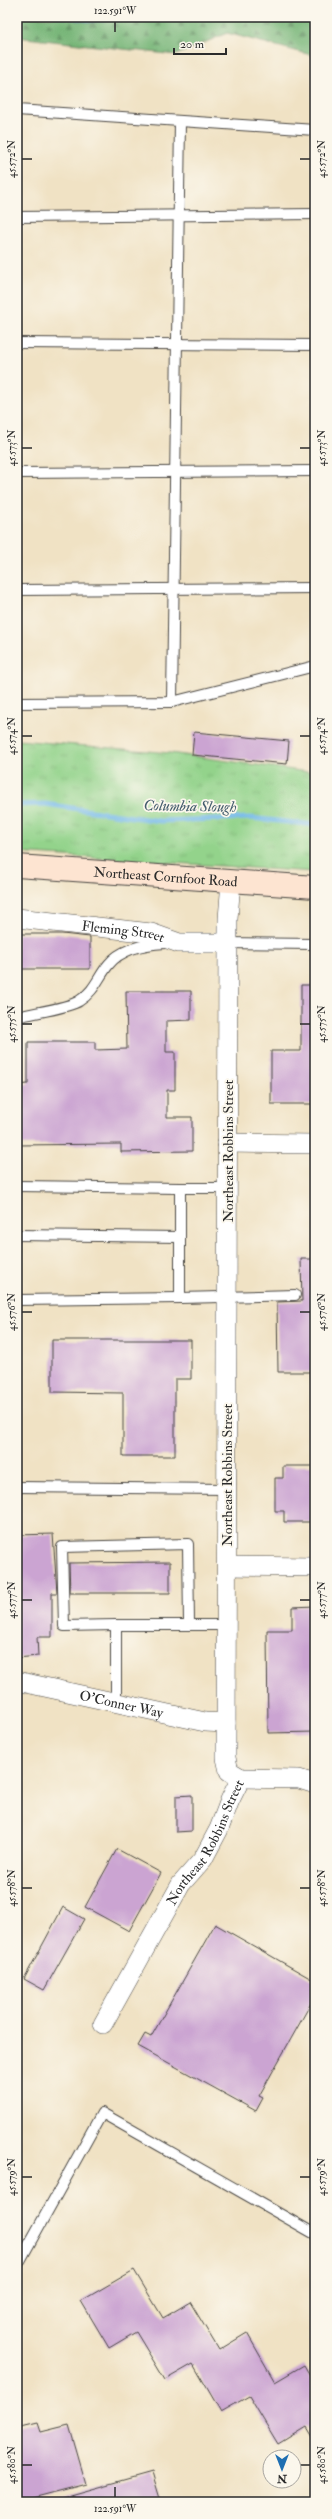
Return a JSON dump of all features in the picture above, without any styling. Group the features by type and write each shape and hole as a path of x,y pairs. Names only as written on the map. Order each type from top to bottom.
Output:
{"street":[{"name":"Northeast Cornfoot Road","path":"17,866 315,887"},
{"name":"Northeast Robbins Street","path":"103,2024 181,1884 206,1852 219,1829 230,1800 241,1778 229,1771 226,1758 228,943 231,881"},
{"name":"Fleming Street","path":"17,918 151,933 179,943 228,943"},
{"path":"227,1143 315,1144"},
{"path":"227,1566 315,1566"},
{"name":"O'Conner Way","path":"17,1681 116,1704 205,1722 226,1723"},
{"path":"241,1778 299,1780 315,1784"}],"lane":[{"path":"17,110 315,130"},
{"path":"172,702 180,121"},
{"path":"17,217 315,214"},
{"path":"17,343 315,346"},
{"path":"17,473 315,471"},
{"path":"17,590 315,588"},
{"path":"17,703 172,702 315,666"},
{"path":"17,1017 78,1002 95,988 110,963 131,949 151,944 179,943"},
{"path":"228,943 315,944"},
{"path":"17,1186 227,1188"},
{"path":"180,1188 180,1298"},
{"path":"17,1235 180,1237"},
{"path":"17,1300 227,1298 295,1295"},
{"path":"17,1487 227,1489"},
{"path":"189,1624 188,1544 62,1547 64,1626 189,1624 226,1625"},
{"path":"116,1625 116,1704"},
{"path":"17,2266 102,2113 315,2234"}],"green space":[{"path":"17,17 57,17 91,22 166,17 315,17 315,56 227,33 176,55 17,37"},
{"path":"17,740 170,753 315,773 315,872 17,853"}],"water":[{"path":"57,17 166,17 91,22"}],"building":[{"path":"194,732 289,741 287,764 192,755"},
{"path":"17,934 62,934 90,937 90,969 17,969"},
{"path":"301,985 315,985 315,1104 271,1104 271,1051 301,1051"},
{"path":"126,991 191,991 191,1020 166,1021 166,1052 175,1052 175,1090 167,1090 167,1117 192,1117 192,1151 121,1152 121,1144 17,1145 17,1085 28,1084 28,1042 95,1042 95,1050 127,1049"},
{"path":"301,1259 315,1259 315,1372 278,1372 277,1302 302,1301"},
{"path":"52,1340 191,1340 191,1379 175,1379 175,1456 123,1456 123,1393 52,1392"},
{"path":"283,1466 315,1466 315,1522 284,1522 284,1511 275,1511 275,1478 283,1478"},
{"path":"53,1534 57,1593 52,1593 52,1637 37,1637 38,1656 17,1658 17,1535"},
{"path":"170,1562 170,1593 70,1593 69,1563"},
{"path":"315,1606 315,1732 268,1733 267,1630 292,1630 292,1607"},
{"path":"192,1795 192,1831 176,1832 176,1796"},
{"path":"117,1849 161,1873 129,1931 85,1907"},
{"path":"63,1907 84,1919 44,1990 24,1979"},
{"path":"215,1924 315,1981 315,1996 259,2096 263,2098 256,2111 138,2046 145,2034 151,2037"},
{"path":"134,2270 163,2318 190,2302 219,2350 247,2333 275,2382 304,2365 315,2384 315,2442 306,2427 278,2444 249,2396 221,2412 193,2364 165,2380 136,2332 109,2348 81,2301"},
{"path":"38,2423 41,2432 69,2425 86,2484 17,2502 17,2428"},
{"path":"152,2472 161,2502 59,2502 59,2498"}],"waterway":[{"name":"Columbia Slough","path":"17,805 45,804 160,821 250,818 315,825"}]}
